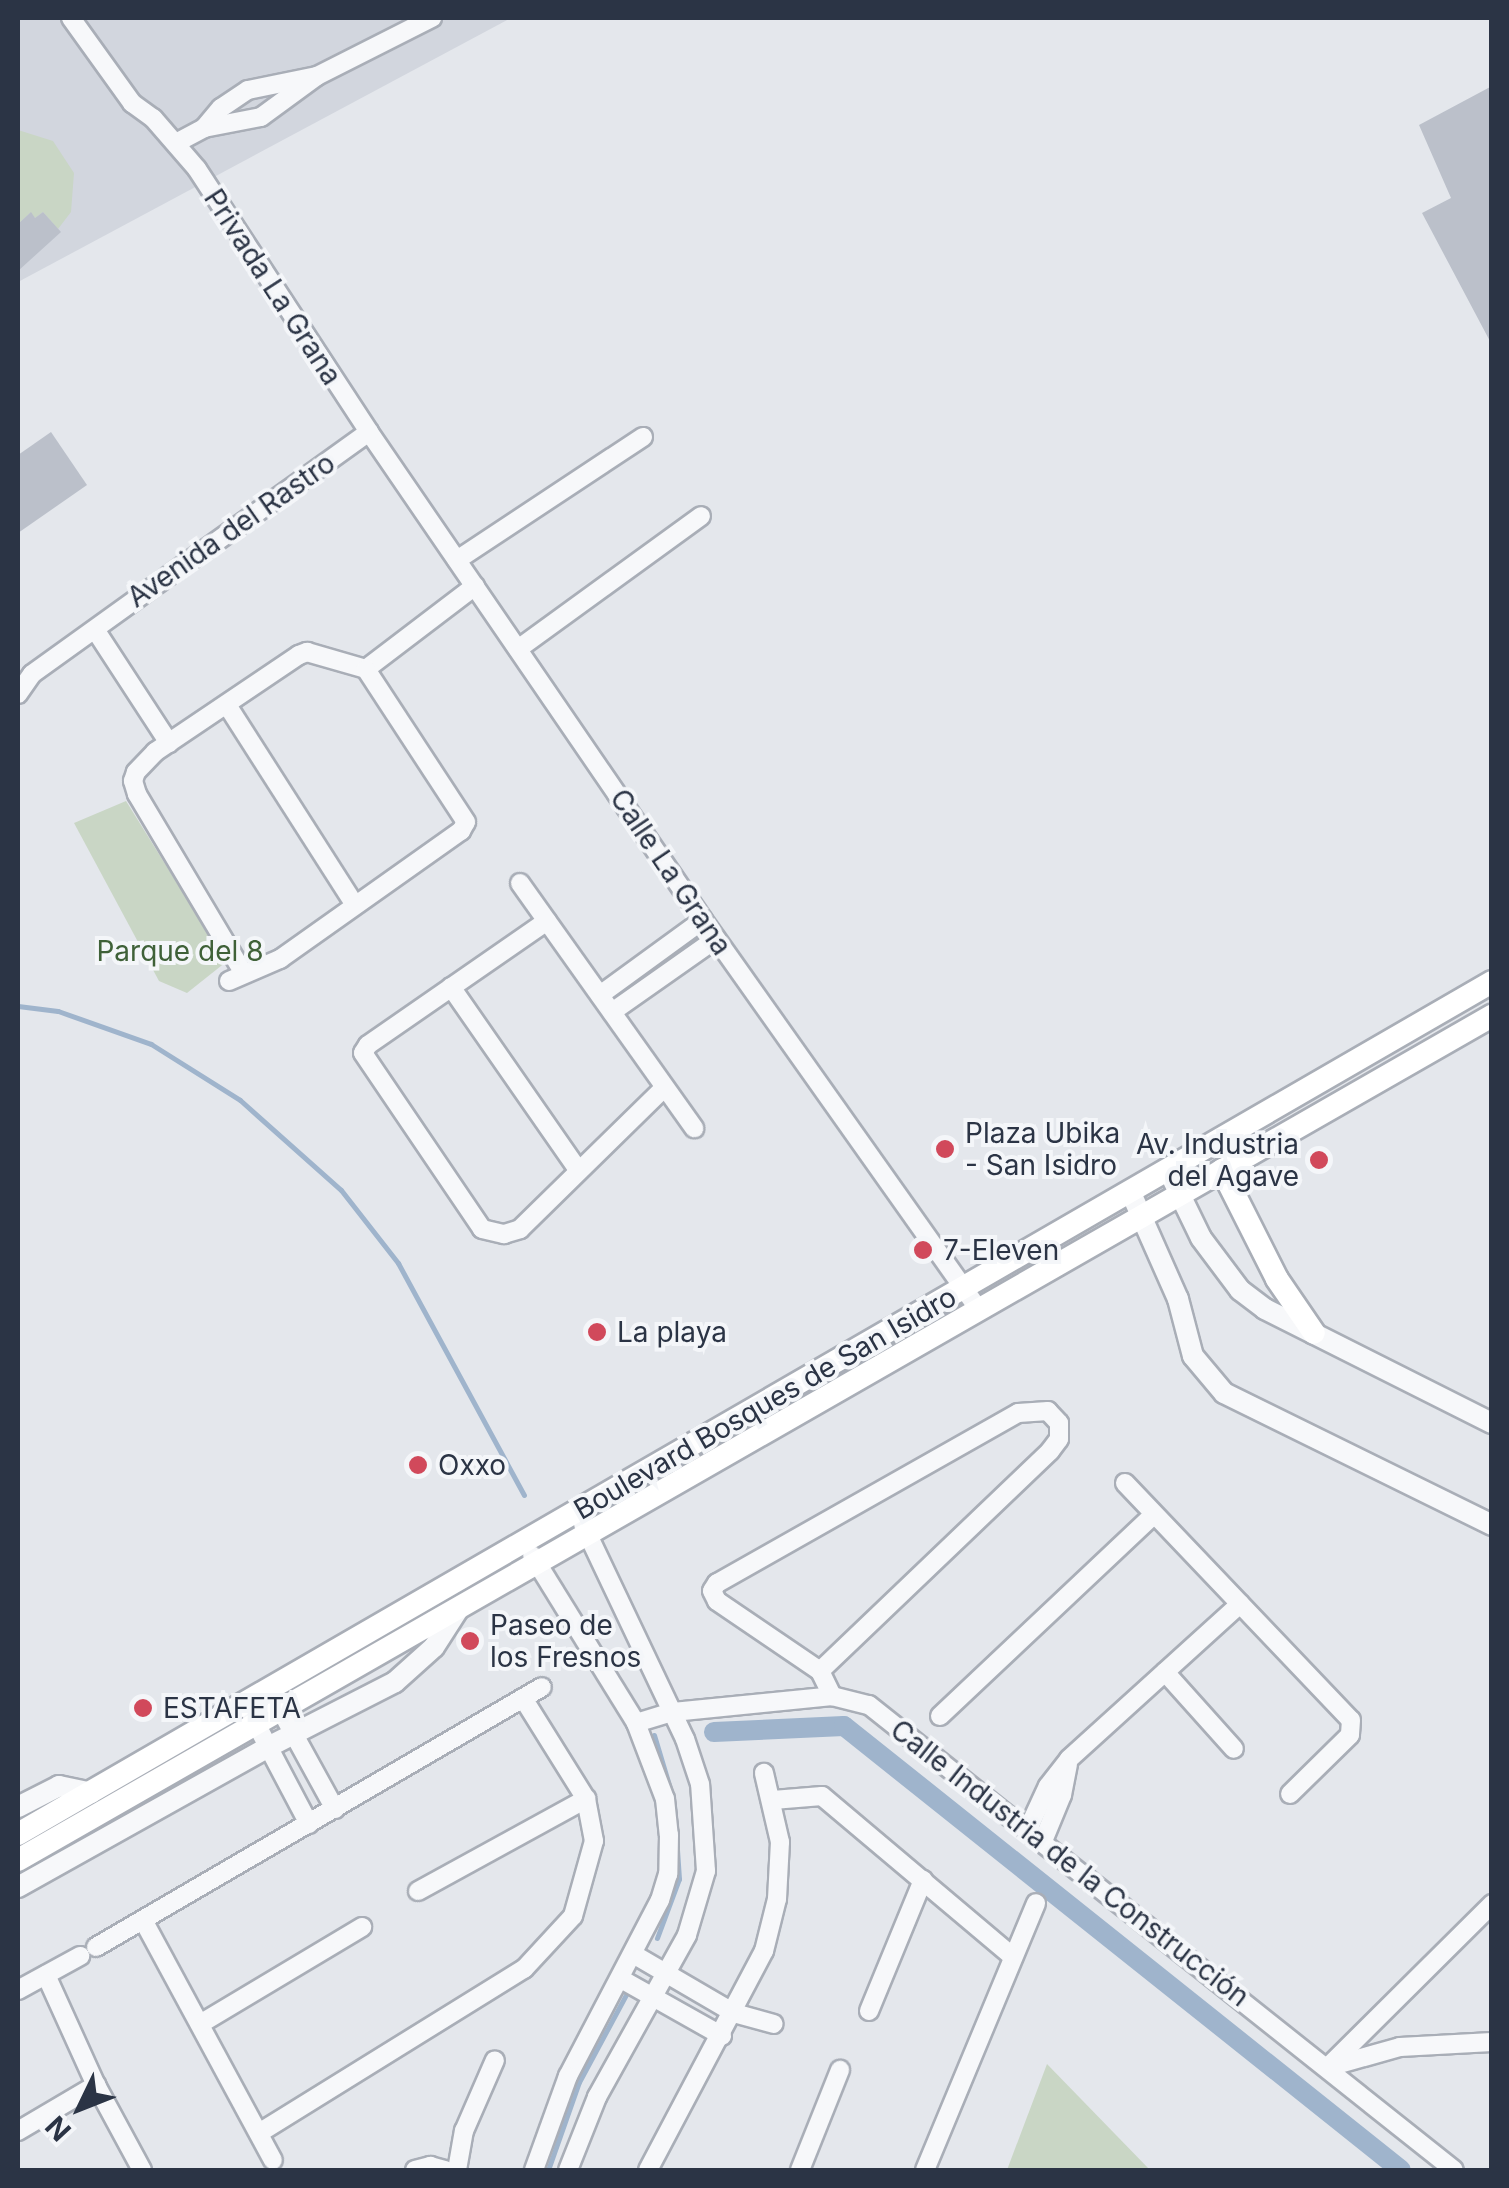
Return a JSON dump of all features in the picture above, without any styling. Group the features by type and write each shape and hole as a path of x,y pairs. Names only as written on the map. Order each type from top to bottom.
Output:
{"main road":[{"name":"Boulevard Bosques de San Isidro","path":"18,1834 275,1699 971,1299 1132,1193 1492,982"},
{"name":"Boulevard Bosques de San Isidro","path":"971,1299 1144,1216 1492,1016"},
{"path":"1222,1170 1278,1279 1314,1333"},
{"name":"Boulevard Bosques de San Isidro","path":"275,1699 462,1604 530,1552"},
{"name":"Boulevard Bosques de San Isidro","path":"18,1860 250,1713"}],"street":[{"name":"Privada La Grana","path":"71,18 132,103 176,143 369,432"},
{"path":"176,143 204,128 261,117 317,76 432,18"},
{"path":"204,128 222,108 248,90 317,76"},
{"name":"Calle La Grana","path":"369,432 716,939 971,1299"},
{"name":"Avenida del Rastro","path":"25,673 96,631 369,432"},
{"path":"457,560 643,437"},
{"path":"518,649 701,516"},
{"path":"366,669 475,586"},
{"path":"96,631 170,743"},
{"path":"307,652 366,669 464,813 466,822 461,831 280,959 236,977 136,794 136,772 170,743 307,652"},
{"path":"18,694 25,673"},
{"path":"227,705 355,905"},
{"path":"520,883 694,1128"},
{"path":"600,996 703,920"},
{"path":"547,921 368,1045 364,1053 482,1229 504,1234 520,1229 664,1088"},
{"path":"612,1012 716,939"},
{"path":"452,987 578,1170"},
{"path":"1169,1172 1220,1267 1240,1290 1314,1333 1492,1424"},
{"path":"1132,1193 1178,1300 1193,1356 1224,1393 1492,1525"},
{"path":"820,1671 1050,1452 1059,1439 1058,1423 1048,1411 1018,1412 717,1583 712,1591 717,1601 820,1671 832,1696"},
{"path":"1126,1484 1351,1720 1353,1728 1290,1794"},
{"path":"940,1716 1154,1514"},
{"path":"568,2170 597,2097 698,1908 706,1871 700,1784 673,1712 581,1522"},
{"path":"530,1552 636,1723 665,1799 669,1835 668,1874 621,1979 560,2094 534,2170"},
{"name":"Boulevard Bosques de San Isidro","path":"18,1888 270,1746 395,1682 434,1646 462,1604"},
{"path":"1036,1835 1048,1786 1069,1759 1240,1604"},
{"path":"1165,1672 1234,1749"},
{"path":"18,1990 542,1688"},
{"name":"Calle Industria de la Construcción","path":"636,1723 673,1712 832,1696 869,1705 1454,2170"},
{"path":"259,2133 524,1969 573,1916 594,1841 586,1799 524,1698"},
{"path":"275,1699 335,1808"},
{"path":"250,1713 309,1824"},
{"path":"648,2170 764,1951 776,1899 780,1842 764,1773"},
{"name":"Boulevard Bosques de San Isidro","path":"18,1807 59,1786 90,1793"},
{"path":"773,1800 822,1796 1013,1957"},
{"path":"418,1891 586,1799"},
{"path":"869,2011 923,1880"},
{"path":"925,2170 1036,1904"},
{"path":"1327,2068 1492,1904"},
{"path":"143,1920 273,2160"},
{"path":"200,2024 362,1927"},
{"path":"633,1954 734,2012 774,2024"},
{"path":"46,1974 96,2085 142,2170"},
{"path":"621,1979 722,2036"},
{"path":"1327,2068 1400,2047 1492,2042"},
{"path":"456,2170 464,2131 495,2060"},
{"path":"800,2170 840,2070"},
{"path":"18,2131 96,2085"},
{"path":"416,2170 430,2166 446,2170"}],"shaded area":[{"path":"18,18 511,18 18,282"}],"green space":[{"path":"18,130 53,141 74,173 71,212 58,229 43,212 35,218 30,213 18,224"},
{"name":"Parque del 8","path":"126,801 226,962 187,993 159,981 74,823"},
{"path":"1047,2064 1150,2170 1007,2170"}],"building":[{"path":"1492,86 1492,345 1422,213 1451,198 1419,125"},
{"path":"31,212 35,218 43,212 61,232 18,271 18,224"},
{"path":"51,432 87,485 18,533 18,455"}],"waterway":[{"path":"18,1006 58,1011 151,1044 240,1100 341,1190 398,1263 524,1495"},
{"path":"714,1732 844,1726 1401,2170"},
{"path":"654,1735 672,1795"},
{"path":"657,1938 679,1879 674,1805"},
{"path":"548,2170 579,2082 629,1989"}],"place":[{"name":"Plaza Ubika - San Isidro","path":"945,1149"},
{"name":"Av. Industria del Agave","path":"1319,1160"},
{"name":"7-Eleven","path":"923,1250"},
{"name":"La playa","path":"597,1332"},
{"name":"Oxxo","path":"418,1465"},
{"name":"Paseo de los Fresnos","path":"470,1641"},
{"name":"ESTAFETA","path":"143,1708"}]}
